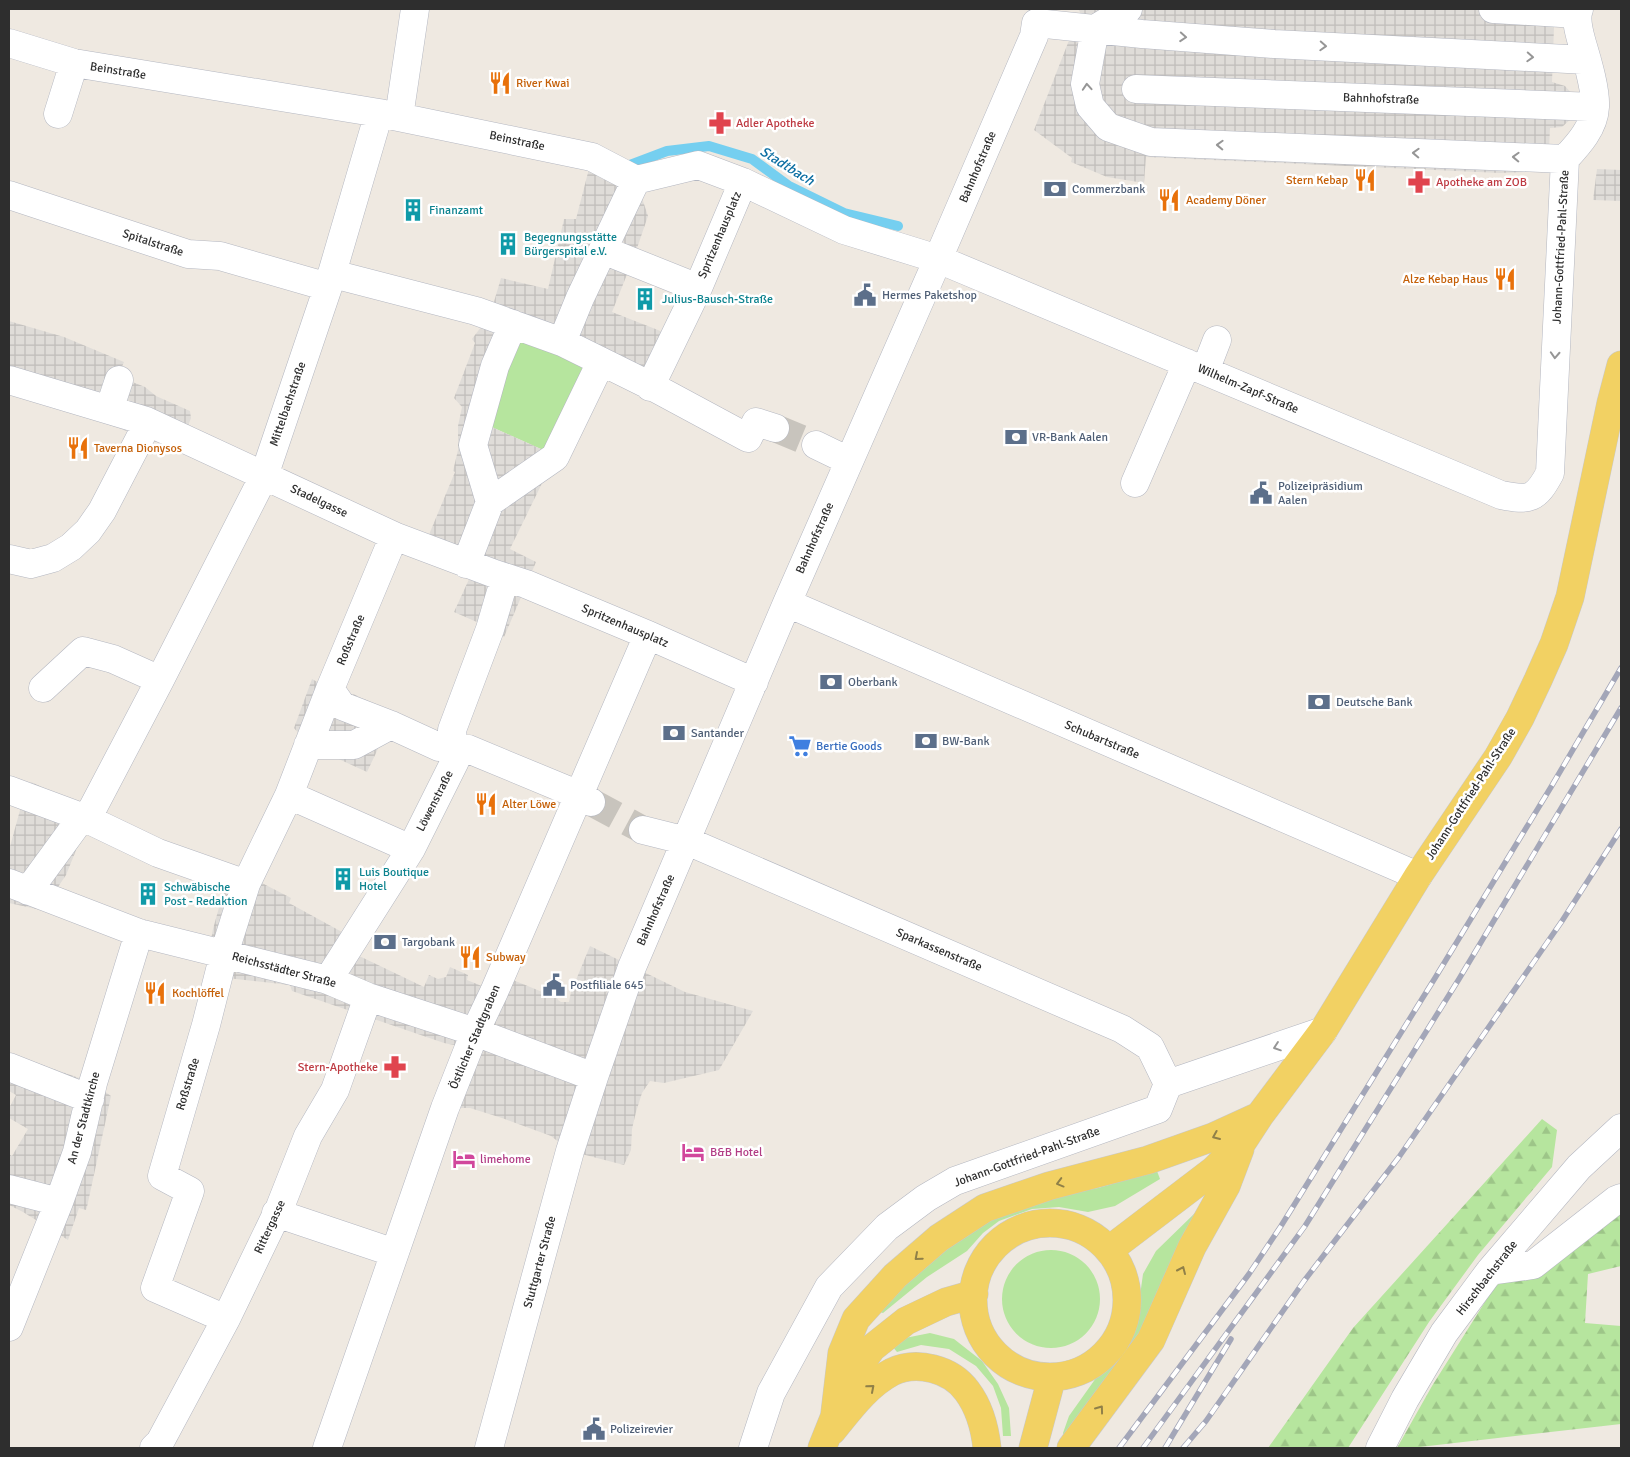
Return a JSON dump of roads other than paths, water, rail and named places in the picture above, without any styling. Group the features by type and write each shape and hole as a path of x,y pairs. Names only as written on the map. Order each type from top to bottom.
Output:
{"main road":[{"name":"Johann-Gottfried-Pahl-Straße","path":"1109,1250 1214,1170 1243,1142 1260,1115 1323,1031 1418,876 1498,757 1520,718 1554,644 1570,597 1610,403 1621,365"},
{"path":"828,1436 842,1352 856,1319 895,1276 939,1238 985,1208 1049,1186 1148,1160 1213,1137 1260,1115"},
{"path":"1071,1448 1151,1340 1192,1248 1226,1186 1243,1142"},
{"path":"1056,1223 1076,1227 1094,1237 1109,1250 1121,1268 1127,1289 1127,1311 1121,1332 1109,1350 1094,1364 1074,1374 1052,1377 1034,1375 1017,1369 1001,1360 989,1346 980,1330 974,1313 974,1294 978,1275 987,1257 1000,1242 1017,1230 1036,1224 1056,1223"},
{"path":"828,1436 850,1378 872,1348 906,1321 946,1302 974,1294"},
{"path":"828,1436 856,1402 882,1379 893,1372 920,1366 935,1369 949,1375 968,1392 985,1430 987,1448"},
{"path":"1033,1448 1052,1377"}],"street":[{"name":"Mittelbachstraße","path":"85,818 160,680 264,476 330,280 389,115 415,9"},
{"path":"1128,9 1095,29 1085,84 1090,106 1108,127 1151,142 1565,159"},
{"path":"1493,9 1578,18"},
{"path":"1028,16 1095,29 1274,44 1587,60"},
{"name":"Bahnhofstraße","path":"594,1077 632,967 787,603 1034,36 1028,16"},
{"name":"Johann-Gottfried-Pahl-Straße","path":"1550,473 1565,159 1580,143 1590,126 1595,107 1578,18"},
{"name":"Beinstraße","path":"9,43 74,64 389,115 592,157 636,180"},
{"name":"Beinstraße","path":"58,114 74,64"},
{"name":"Bahnhofstraße","path":"1136,89 1595,107"},
{"path":"562,342 636,180 698,165 743,182 844,230 938,259"},
{"name":"Spritzenhausplatz","path":"650,387 698,288 743,182"},
{"name":"Spitalstraße","path":"9,195 188,254 220,256 502,319"},
{"name":"Spritzenhausplatz","path":"603,250 698,288"},
{"name":"Wilhelm-Zapf-Straße","path":"938,259 1501,495 1519,498 1531,496 1541,490 1550,473"},
{"path":"490,502 473,445 495,366 502,319 562,342 748,438 756,422 775,428"},
{"path":"1135,483 1196,367 1217,340"},
{"path":"466,564 490,502 560,458 601,362"},
{"name":"Stadelgasse","path":"9,380 146,421 394,536 500,576"},
{"path":"109,410 119,380"},
{"path":"9,559 32,564 53,558 71,547 88,532 102,511 141,436 146,421"},
{"path":"816,445 849,461"},
{"name":"Roßstraße","path":"226,1319 155,1288 190,1191 162,1176 177,1119 206,1025 224,954 246,884 289,795 330,689 394,536"},
{"name":"Spritzenhausplatz","path":"500,576 526,584 754,682"},
{"name":"Löwenstraße","path":"328,980 411,849 455,762 452,730 490,628 500,576"},
{"name":"Schubartstraße","path":"787,603 1418,876"},
{"name":"Östlicher Stadtgraben","path":"326,1448 444,1108 474,1032 585,798 648,635"},
{"path":"44,688 83,651 113,659 160,680"},
{"path":"330,689 342,706 392,725 439,747 468,749 585,798"},
{"path":"308,745 354,745 392,725"},
{"path":"9,790 85,818 158,853 246,884"},
{"path":"289,795 411,849"},
{"name":"Reichsstädter Straße","path":"85,818 19,887 139,933 328,980 368,997 474,1032 594,1077"},
{"path":"643,830 687,841"},
{"name":"Sparkassenstraße","path":"687,841 1122,1030 1150,1047 1168,1084"},
{"name":"An der Stadtkirche","path":"9,1327 77,1152 93,1083 139,933"},
{"name":"Rittergasse","path":"154,1448 160,1442 226,1319 281,1204 308,1136 335,1090 368,997"},
{"path":"1168,1084 1323,1031"},
{"path":"9,1067 90,1099"},
{"name":"Stuttgarter Straße","path":"489,1448 570,1151 594,1077"},
{"name":"Johann-Gottfried-Pahl-Straße","path":"753,1448 771,1393 829,1287 887,1227 926,1198 955,1181 1158,1109 1168,1084"},
{"name":"Hirschbachstraße","path":"1380,1448 1405,1399 1444,1333 1490,1271 1579,1168 1621,1128"},
{"path":"9,1189 59,1202"},
{"path":"1490,1271 1532,1265 1621,1198"},
{"path":"281,1204 383,1249 395,1250"}],"waterway":[{"name":"Stadtbach","path":"630,165 667,151 709,146 752,159 789,186 844,213 898,226"}],"tunnel":[{"path":"775,428 816,445"},
{"path":"591,802 643,830"}],"railway":[{"path":"1119,1448 1249,1274 1281,1226 1435,978 1621,668"},
{"path":"1143,1448 1305,1226 1459,979 1621,708"},
{"path":"1183,1448 1206,1421 1304,1281 1399,1157 1562,921 1621,829"},
{"path":"1165,1448 1231,1339"}],"place":[{"name":"River Kwai","path":"500,83"},
{"name":"Adler Apotheke","path":"720,123"},
{"name":"Stern Kebap","path":"1365,180"},
{"name":"Apotheke am ZOB","path":"1419,182"},
{"name":"Commerzbank","path":"1055,189"},
{"name":"Academy Döner","path":"1169,200"},
{"name":"Finanzamt","path":"413,210"},
{"name":"Begegnungsstätte Bürgerspital e.V.","path":"508,244"},
{"name":"Alze Kebap Haus","path":"1505,279"},
{"name":"Hermes Paketshop","path":"865,295"},
{"name":"Julius-Bausch-Straße","path":"645,299"},
{"name":"VR-Bank Aalen","path":"1016,437"},
{"name":"Taverna Dionysos","path":"78,448"},
{"name":"Polizeipräsidium Aalen","path":"1261,493"},
{"name":"Oberbank","path":"831,682"},
{"name":"Deutsche Bank","path":"1319,702"},
{"name":"Santander","path":"674,733"},
{"name":"BW-Bank","path":"926,741"},
{"name":"Bertie Goods","path":"800,746"},
{"name":"Alter Löwe","path":"486,804"},
{"name":"Luis Boutique Hotel","path":"343,879"},
{"name":"Schwäbische Post - Redaktion","path":"148,894"},
{"name":"Targobank","path":"385,942"},
{"name":"Subway","path":"470,957"},
{"name":"Postfiliale 645","path":"554,985"},
{"name":"Kochlöffel","path":"155,993"},
{"name":"Stern-Apotheke","path":"395,1067"},
{"name":"B&B Hotel","path":"693,1152"},
{"name":"limehome","path":"464,1159"},
{"name":"Polizeirevier","path":"594,1429"}]}
